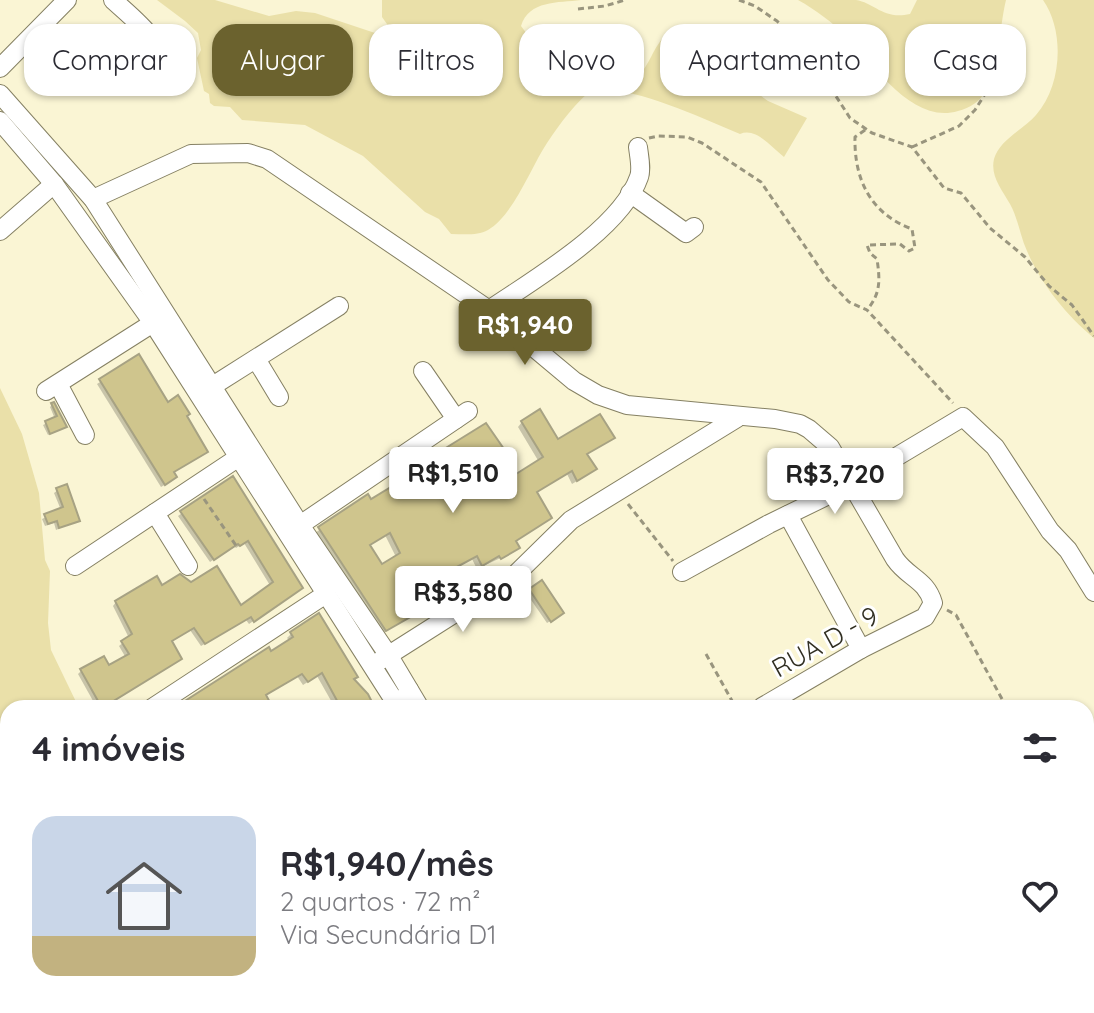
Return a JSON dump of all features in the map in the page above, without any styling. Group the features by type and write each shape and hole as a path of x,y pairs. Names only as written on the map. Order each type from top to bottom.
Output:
{"street":[{"path":"0,68 67,0"},
{"path":"113,0 140,24"},
{"path":"0,94 93,199 211,387 415,700"},
{"path":"0,121 54,184 153,323 239,457 321,598 372,665 394,700"},
{"path":"489,310 572,253 621,208 641,175 638,147"},
{"path":"93,199 191,154 248,153 267,159 489,310 574,381 598,395 627,405 737,418 775,419 809,429 830,447 900,567 929,588 933,603"},
{"path":"0,231 54,184"},
{"path":"630,193 686,233 694,227"},
{"path":"211,387 339,306"},
{"path":"85,435 52,387 153,323"},
{"path":"256,359 279,397"},
{"path":"300,525 462,415 423,371"},
{"path":"682,572 851,484 963,417 995,447 1094,592"},
{"path":"372,665 515,575 571,520 737,418"},
{"path":"75,566 239,457"},
{"path":"155,513 188,566"},
{"path":"788,515 861,649"},
{"path":"164,700 321,598"},
{"name":"RUA D - 9","path":"774,700 861,649 925,617 933,603"},
{"path":"403,700 409,690"}],"path":[{"path":"578,9 625,0"},
{"path":"739,0 755,6 777,21 807,51 850,118 866,129 912,147 944,188 961,193 990,228 1025,257 1049,286 1072,305 1094,336"},
{"path":"912,147 959,126 984,96"},
{"path":"866,129 855,137 860,182 865,192 893,222 912,229 915,248 909,251 900,244 867,245 877,259 880,280 879,290 867,310"},
{"path":"638,147 640,141 658,136 687,137 702,143 761,182 828,280 849,302 867,310 947,395 963,417"},
{"path":"195,486 237,547"},
{"path":"618,492 682,572"},
{"path":"933,603 956,615 1003,700"},
{"path":"706,654 732,700"}],"shaded area":[{"path":"157,0 215,0 269,16 296,11 315,13 348,24 212,24 212,96 353,96 353,26 369,31 369,96 503,96 503,24 387,24 382,17 382,0 581,0 537,7 519,24 519,96 586,96 541,153 506,214 488,230 451,234 439,219 425,212 363,156 305,125 242,120 230,107 210,103 209,94 204,91 197,58 201,50 196,24 185,21"},
{"path":"798,0 856,0 886,13 901,15 910,14 917,0 1006,0 1002,24 905,24 905,96 982,96 962,110 941,113 910,101 889,83 889,24 833,24"},
{"path":"1043,0 1094,0 1094,338 1064,309 1039,275 993,165 1001,146 1036,115 1051,89 1058,58 1057,42 1055,27"},
{"path":"660,42 660,96 761,96 807,118 784,157 752,133 740,134 639,96 644,96 644,69"},
{"path":"0,388 22,434 39,493 45,560 50,571 48,623 51,650 75,700 0,700"}],"building":[{"path":"139,354 168,402 178,395 208,452 174,472 177,477 165,485 99,379"},
{"path":"54,402 67,427 50,434 45,421 57,416 51,403"},
{"path":"540,409 558,439 600,414 615,438 587,454 597,469 577,481 572,471 537,492 552,518 516,541 520,548 482,566 477,556 453,569 458,579 436,592 440,600 386,631 318,527 368,494 371,499 399,482 397,479 486,423 516,474 543,457 521,421","holes":["390,533 400,553 382,564 370,545"]},
{"path":"233,476 303,588 254,622 251,617 205,644 194,628 172,641 182,659 115,700 97,700 80,669 104,656 109,665 129,654 121,641 132,634 115,601 157,576 162,585 180,574 191,582 217,566 241,605 273,582 248,541 214,560 180,511"},
{"path":"67,484 80,521 59,528 57,521 48,524 44,514 63,507 56,488"},
{"path":"542,580 564,613 551,622 529,589"},
{"path":"319,613 358,677 354,679 371,700 337,700 322,673 308,682 302,674 266,695 269,700 186,700 269,647 271,651 293,637 290,632"}]}
